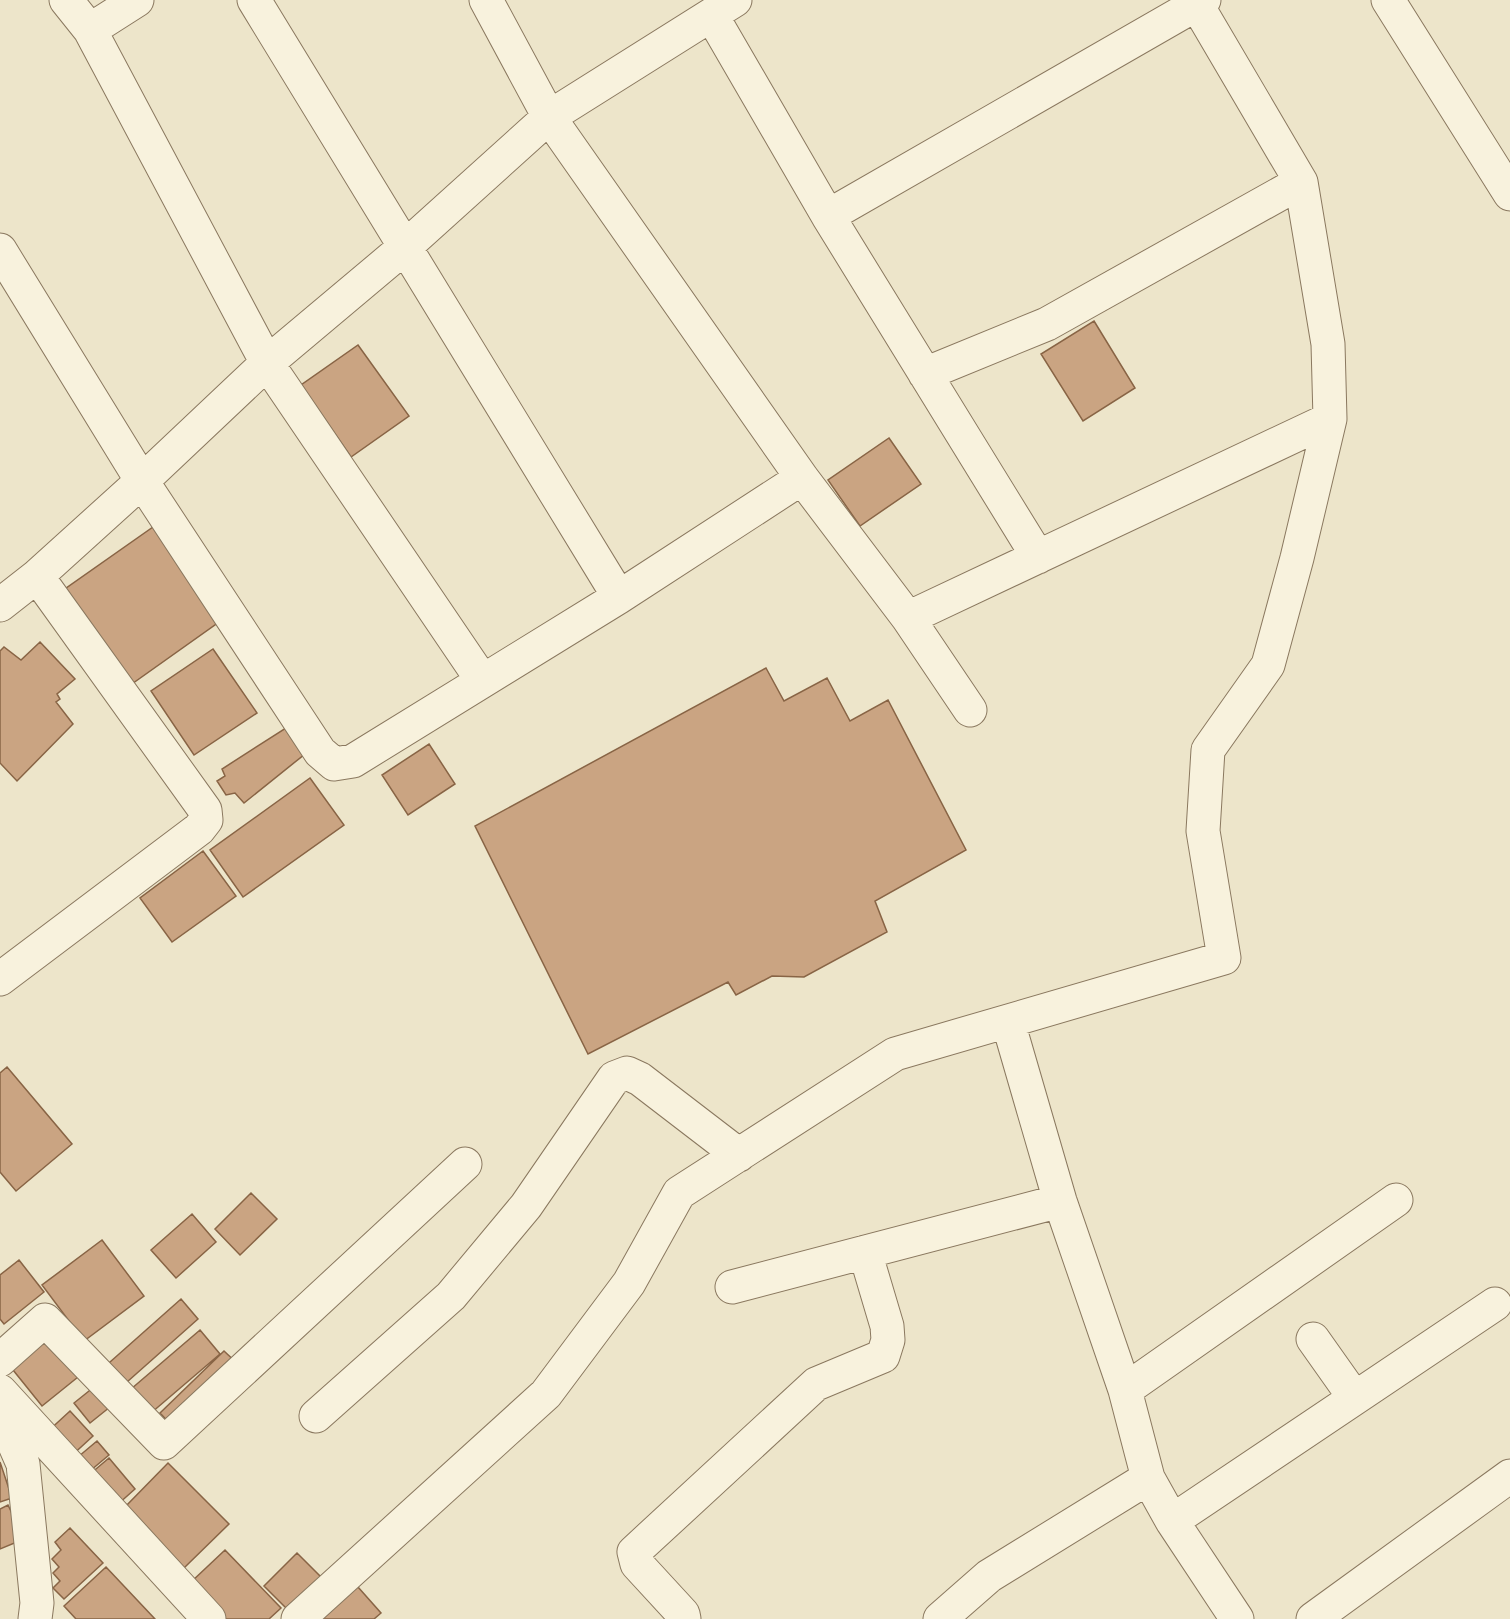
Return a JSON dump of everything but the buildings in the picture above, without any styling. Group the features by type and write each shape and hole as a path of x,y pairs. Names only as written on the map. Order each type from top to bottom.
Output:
{"street":[{"path":"66,0 90,30 267,363 482,680"},
{"path":"90,30 137,0"},
{"path":"254,0 619,597"},
{"path":"486,0 549,117 802,478 908,618 970,710"},
{"path":"1388,0 1510,194"},
{"path":"298,1619 546,1394 629,1283 679,1193 895,1054 1224,958 1203,831 1208,750 1268,665 1297,558 1330,418 1328,344 1301,182 1198,1 828,216"},
{"path":"0,605 37,576 142,481 267,363 405,247 549,117 724,8 828,216 1038,557"},
{"path":"925,374 1047,324 1301,182"},
{"path":"0,250 142,481 320,752 334,764 353,761 619,597 802,478"},
{"path":"908,618 1330,418"},
{"path":"0,979 199,829 206,820 205,810 37,576"},
{"path":"1008,1022 1060,1201 1125,1390 1148,1478 1172,1521 1237,1619"},
{"path":"316,1416 451,1296 526,1206 614,1078 627,1073 640,1079 739,1155"},
{"path":"0,1360 45,1320 164,1443 465,1164"},
{"path":"1125,1390 1396,1200"},
{"path":"732,1287 1060,1201"},
{"path":"684,1619 683,1614 637,1564 634,1552 816,1384 883,1356 888,1340 887,1326 866,1252"},
{"path":"1172,1521 1495,1304"},
{"path":"1313,1340 1354,1397"},
{"path":"0,1391 209,1619"},
{"path":"0,1410 23,1464 37,1603 35,1619"},
{"path":"1313,1619 1510,1476"},
{"path":"940,1619 989,1576 1148,1478"}]}
